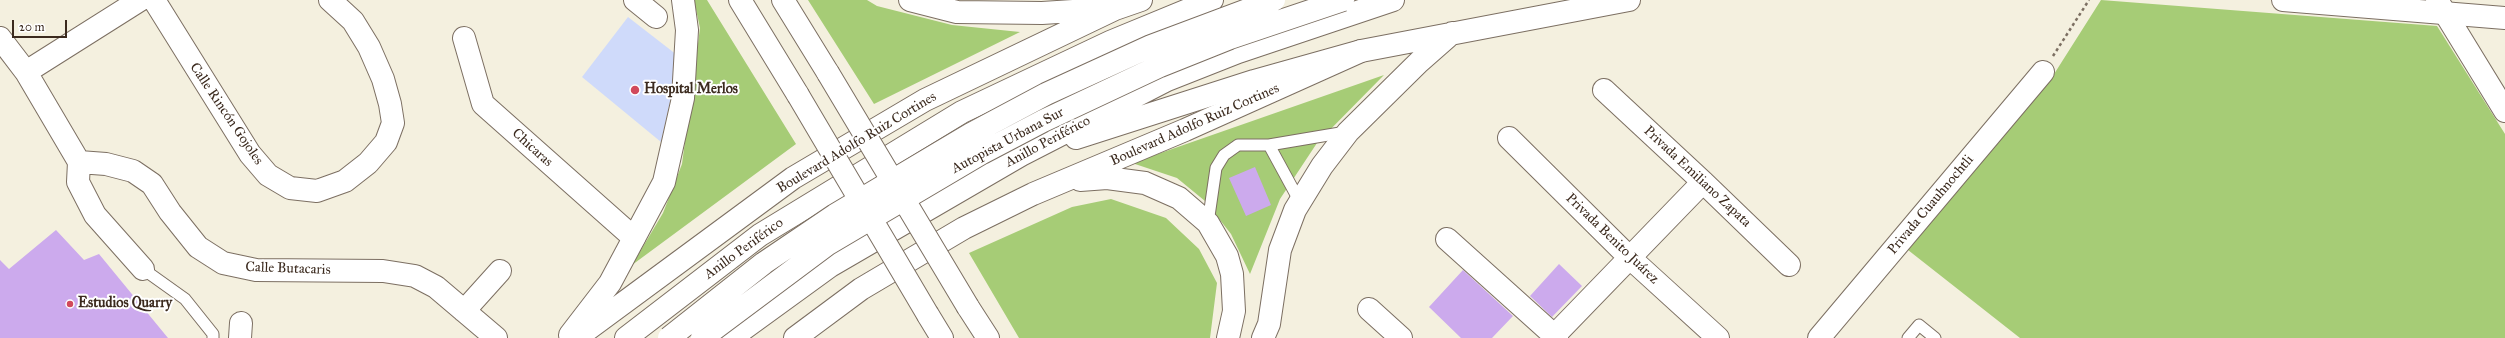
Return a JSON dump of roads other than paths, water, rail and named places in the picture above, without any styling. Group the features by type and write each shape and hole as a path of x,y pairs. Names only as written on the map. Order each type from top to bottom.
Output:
{"main road":[{"path":"26,72 140,0"},
{"name":"Calle Rincón Gojoles","path":"154,0 250,154 268,175 290,188 317,191 345,181 368,163 386,142 393,123 390,104 369,47 352,21 330,0"},
{"path":"635,0 656,17"},
{"path":"567,338 610,283 664,182 683,98 687,30 683,0"},
{"path":"740,0 798,94 942,338"},
{"path":"783,0 988,338"},
{"path":"910,0 957,12 1042,13 1115,9"},
{"name":"Boulevard Adolfo Ruiz Cortines","path":"576,338 793,178 925,100 1115,9 1142,0"},
{"path":"962,112 1045,60 1174,0"},
{"name":"Anillo Periférico","path":"626,338 760,235 962,112 1110,42 1212,0"},
{"name":"Autopista Urbana Sur","path":"669,338 764,263 904,172 971,134 1046,94 1151,46 1274,0"},
{"name":"Autopista Urbana Sur","path":"702,338 828,244 982,153 1043,121 1160,66 1230,38 1343,0"},
{"name":"Anillo Periférico","path":"731,338 830,266 1021,155 1167,80 1238,52 1394,0"},
{"name":"Boulevard Adolfo Ruiz Cortines","path":"802,336 861,289 964,228 1033,194 1192,127 1361,51 1629,0"},
{"path":"2283,0 2441,7 2505,18"},
{"path":"2441,7 2505,111"},
{"path":"1263,338 1269,324 1280,250 1295,210 1322,166 1348,132 1419,62 1453,33"},
{"path":"0,38 26,72 79,162 78,182 95,215 143,269"},
{"name":"Chicaras","path":"464,38 483,104 634,238"},
{"path":"1021,155 1254,81 1361,51"},
{"name":"Privada Cuauhnochtli","path":"1819,338 2043,72"},
{"name":"Privada Emiliano Zapata","path":"1604,90 1789,265"},
{"name":"Privada Benito Juárez","path":"1509,138 1629,257 1718,338"},
{"name":"Calle Butacaris","path":"79,162 106,164 133,171 152,184 170,212 198,247 223,263 256,270 384,271 415,276 436,287 496,338"},
{"path":"1033,194 1051,187 1088,179 1126,180 1162,189 1179,198 1208,223 1227,256 1232,274 1234,311 1228,338"},
{"path":"1447,239 1554,337 1629,257 1703,182"},
{"path":"464,311 500,271"},
{"path":"1369,309 1401,338"}],"lane":[{"path":"1208,223 1216,168 1224,155 1238,145 1270,145 1348,132"},
{"path":"1270,145 1300,202"},
{"path":"143,269 185,299 213,334 213,338"},
{"path":"1908,338 1919,324 1935,338"}],"place":[{"name":"Hospital Merlos","path":"635,90"},
{"name":"Estudios Quarry","path":"70,304"}]}
